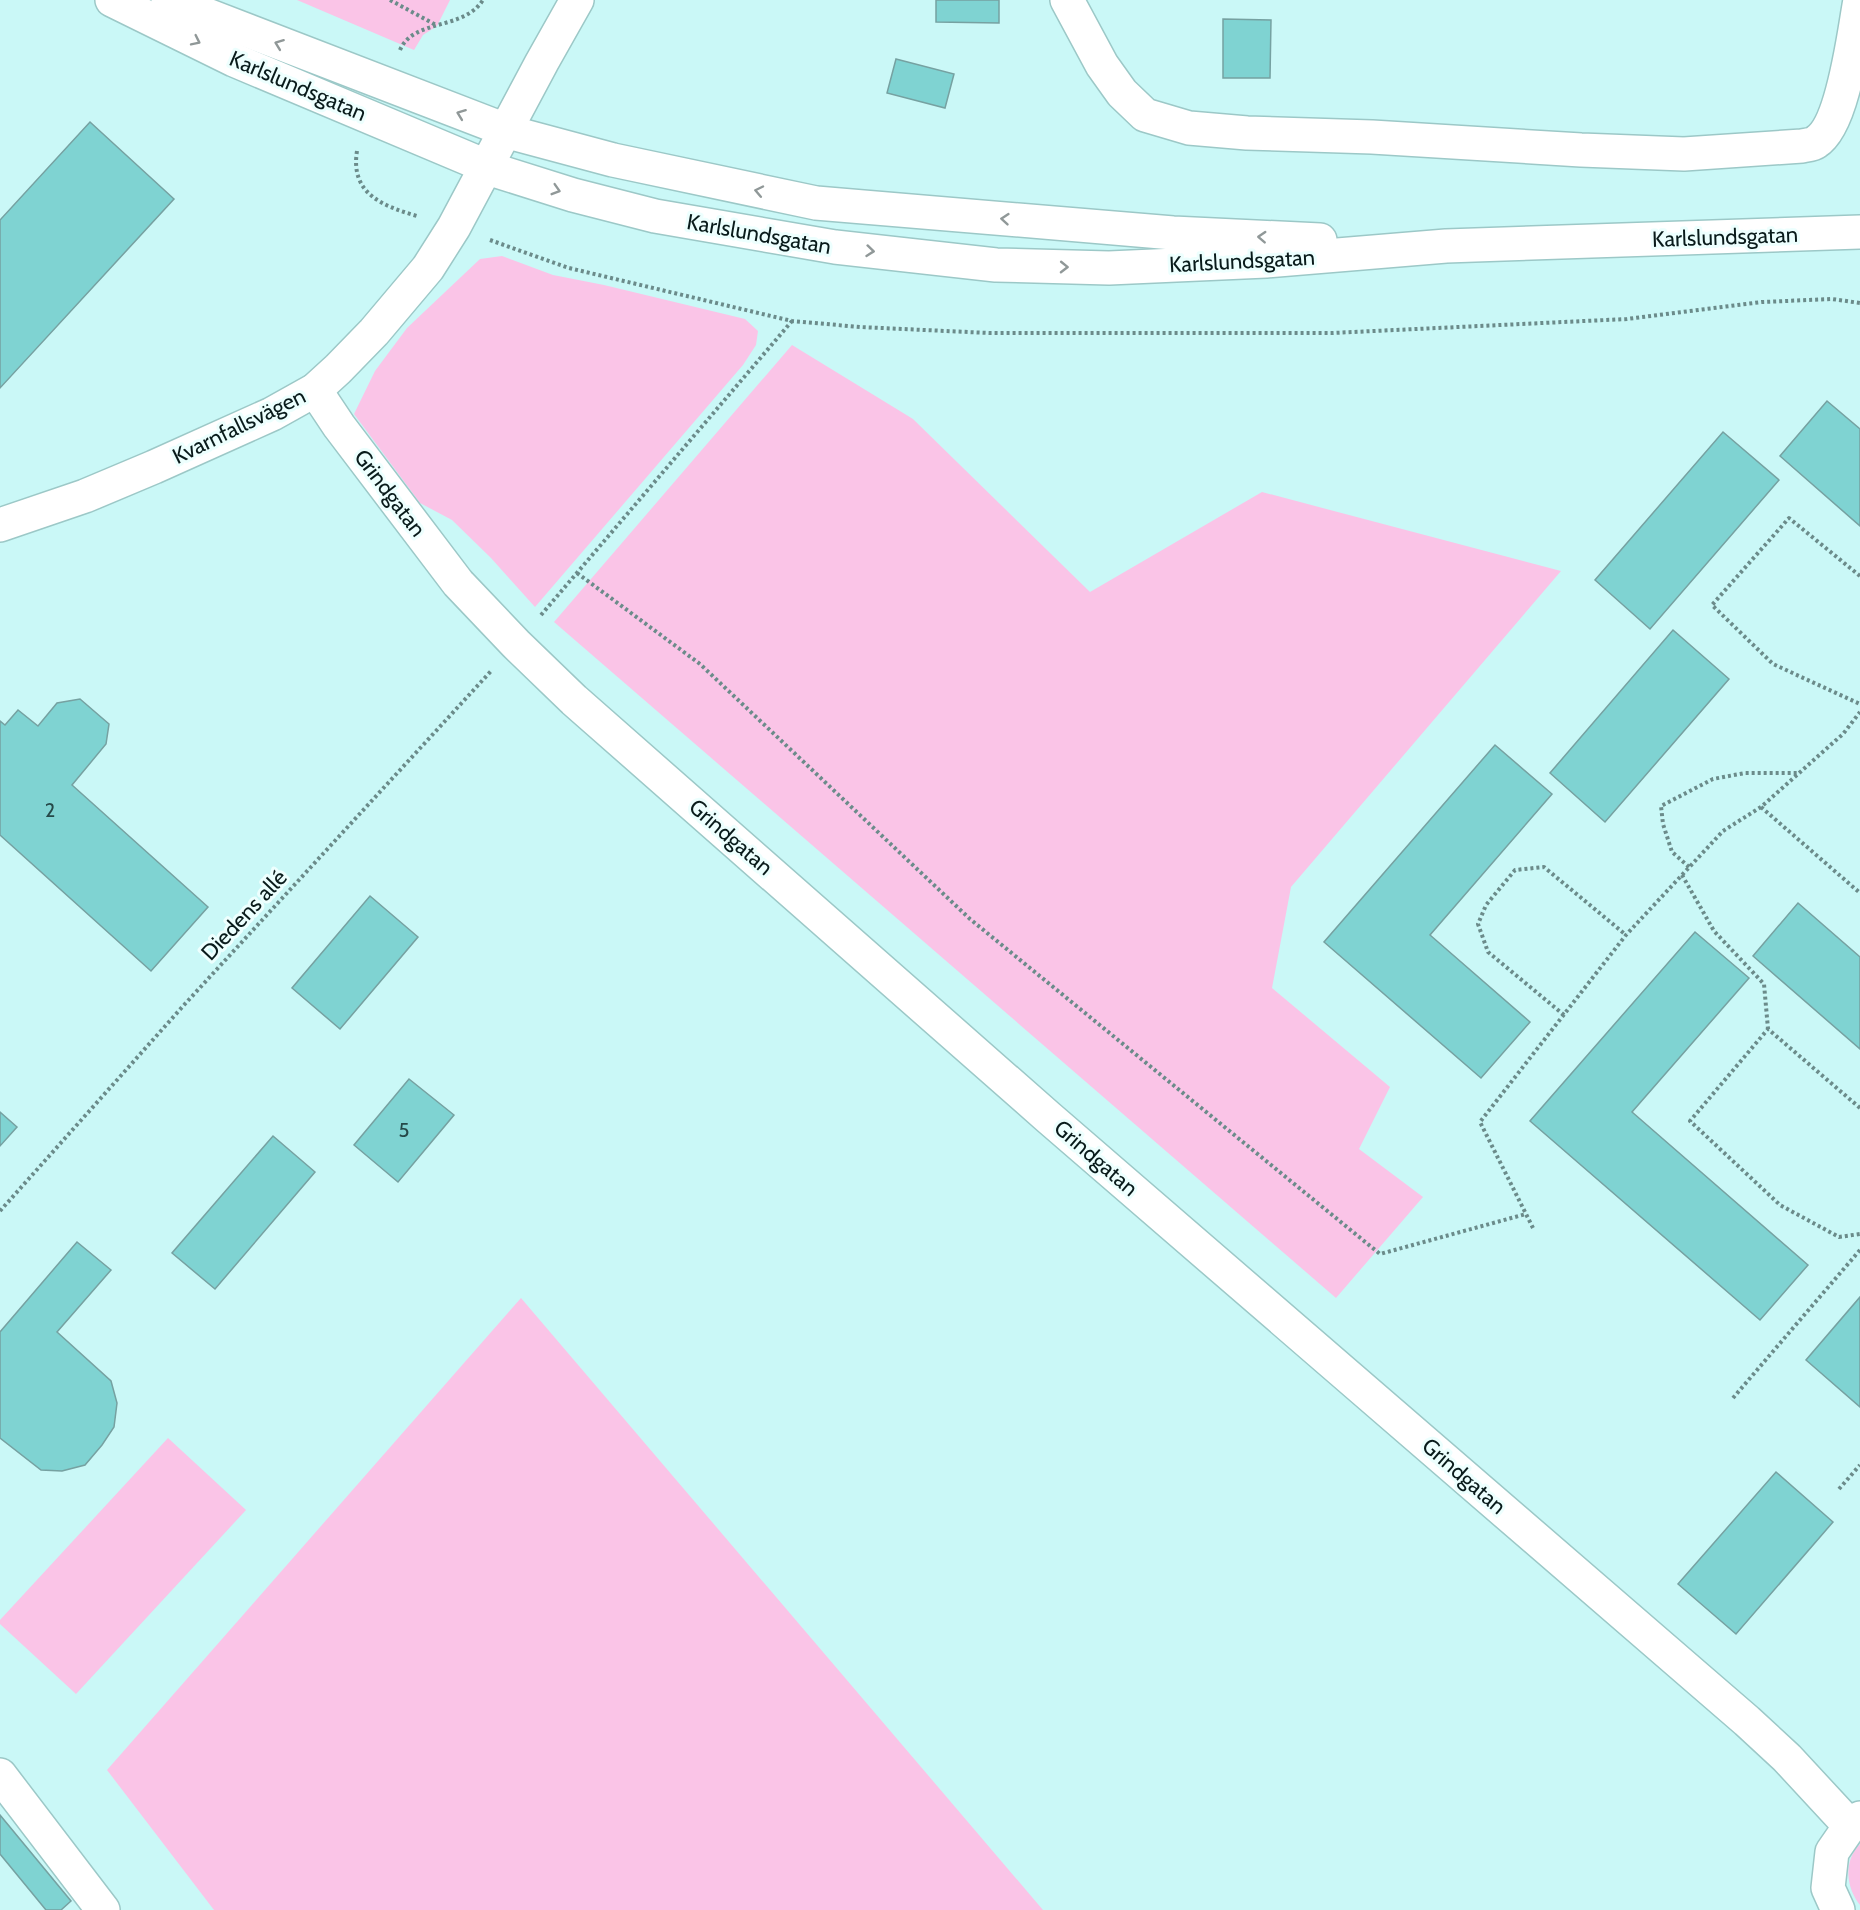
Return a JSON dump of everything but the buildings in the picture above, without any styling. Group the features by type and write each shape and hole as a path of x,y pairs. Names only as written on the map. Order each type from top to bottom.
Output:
{"street":[{"name":"Karlslundsgatan","path":"112,0 234,60 487,166 573,195 655,216 835,248 996,265 1109,268 1244,262 1446,246 1860,232"},
{"name":"Karlslundsgatan","path":"168,0 505,130 613,160 816,203 1173,232 1446,246"},
{"name":"Kvarnfallsvägen","path":"0,525 84,496 154,467 272,414 315,390 374,332 428,268 454,227 577,0"},
{"path":"1067,0 1102,65 1122,93 1145,115 1189,128 1247,134 1372,137 1684,154 1802,146 1816,142 1828,129 1846,86 1860,0"},
{"name":"Grindgatan","path":"315,390 339,426 458,583 573,700 1048,1117 1747,1721 1855,1822 1832,1852 1828,1888 1838,1910"},
{"path":"0,1775 103,1910"}],"path":[{"path":"390,0 437,26"},
{"name":"Diedens allé","path":"0,1211 184,1005 516,644 792,321"},
{"path":"1860,576 1789,518 1712,605 1773,664 1860,704"},
{"path":"577,573 700,664 970,918 1380,1254 1527,1214"},
{"path":"1533,1228 1480,1122 1626,935 1682,874 1723,831 1761,807 1843,734 1860,712"},
{"path":"1689,867 1672,852 1663,824 1661,806 1713,779 1745,773 1800,773"},
{"path":"1761,807 1860,894"},
{"path":"1564,1015 1488,952 1478,924 1486,905 1515,870 1544,867 1626,935"},
{"path":"1682,874 1714,931 1764,984 1768,1029 1860,1108"},
{"path":"1768,1029 1690,1121 1780,1205 1839,1238 1860,1234"},
{"path":"1733,1398 1860,1250"},
{"path":"1839,1489 1860,1465"}],"shaded area":[{"path":"297,0 450,0 437,26 423,35 414,50"},
{"path":"502,256 553,275 745,319 758,331 756,345 743,365 535,607 491,558 452,520 420,503 354,414 375,371 407,328 480,259"},
{"path":"792,345 913,419 1090,592 1262,492 1561,571 1291,887 1272,988 1390,1087 1359,1149 1423,1197 1336,1298 554,622"},
{"path":"521,1298 1043,1910 214,1910 107,1770"},
{"path":"168,1438 246,1510 76,1694 0,1624 0,1620"},
{"path":"1860,1844 1860,1905 1852,1891 1848,1874 1851,1858"}]}
